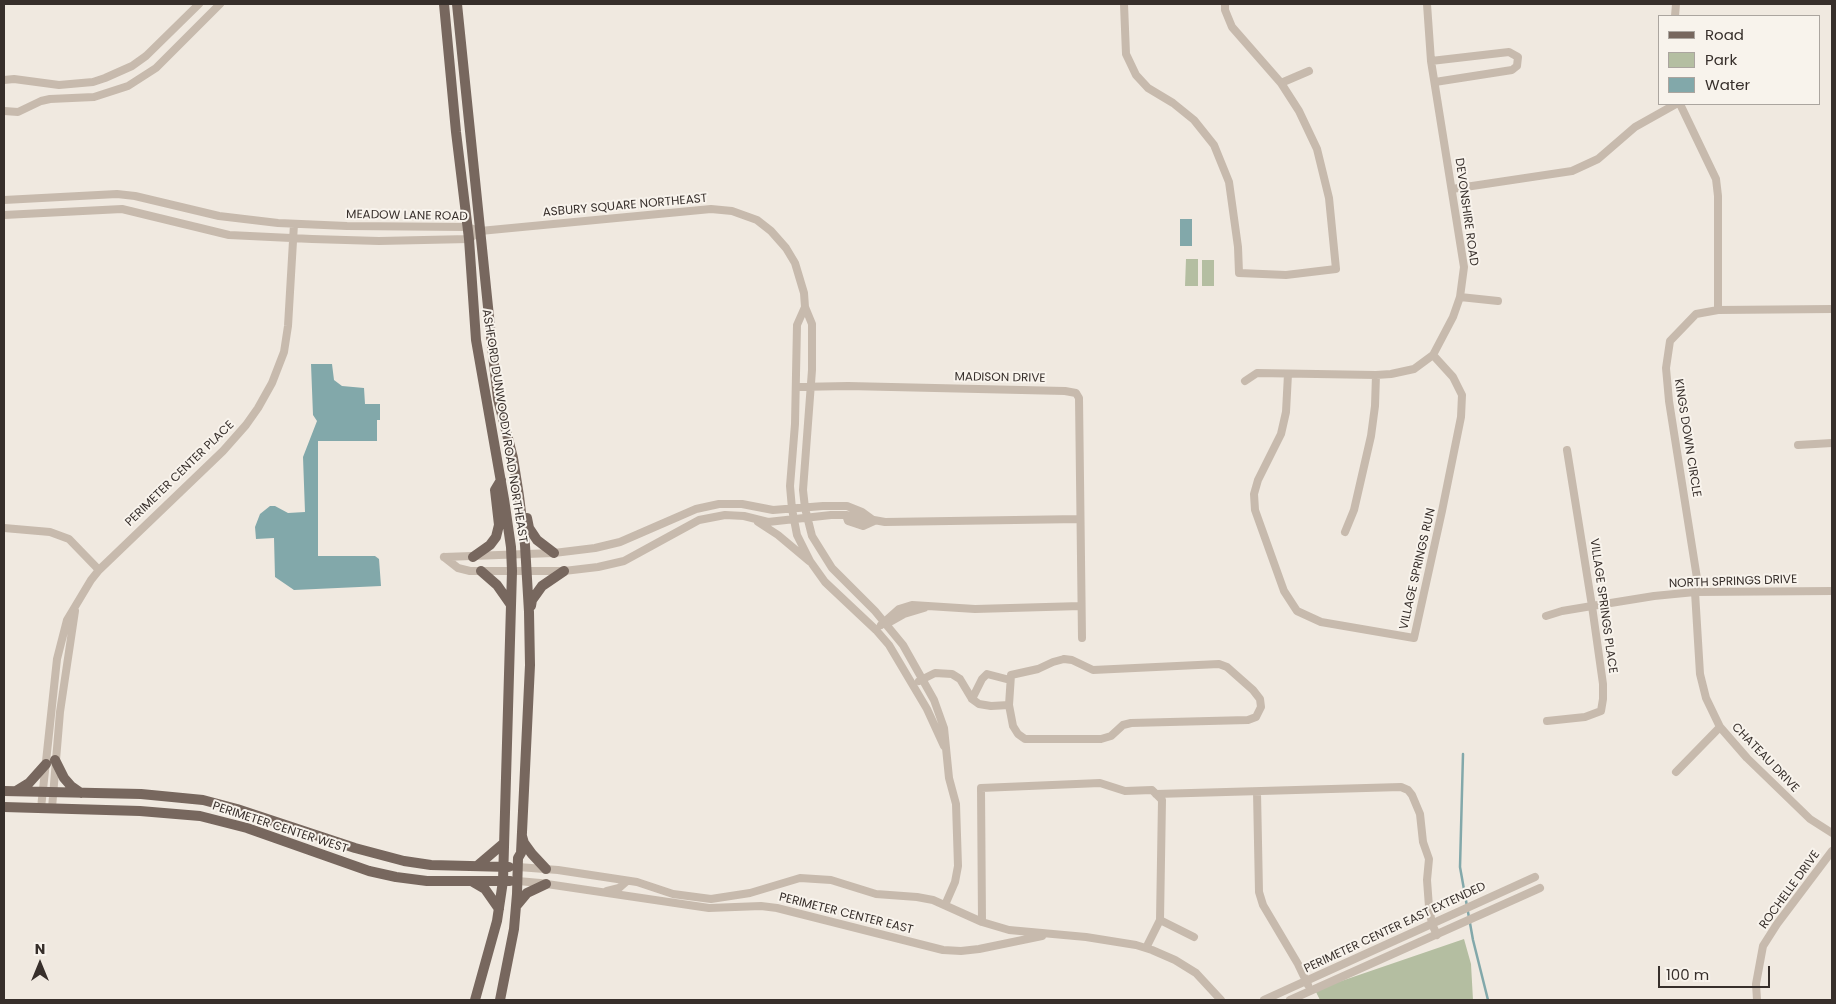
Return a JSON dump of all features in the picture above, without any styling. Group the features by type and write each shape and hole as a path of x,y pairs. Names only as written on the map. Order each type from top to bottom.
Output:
{"main road":[{"name":"ASHFORD DUNWOODY ROAD NORTHEAST","path":"457,4 498,399 516,478 526,555 529,612 530,665 521,853 518,858 517,905 511,950 500,1000"},
{"name":"ASHFORD DUNWOODY ROAD NORTHEAST","path":"442,6 469,239 476,340 501,480 512,571 503,881 499,909 475,1000"},
{"path":"504,426 515,447 521,469 529,528 537,540 554,553"},
{"path":"473,557 490,545 496,536 499,525 495,490 501,480"},
{"path":"481,571 496,585 512,605"},
{"path":"529,612 532,600 542,586 564,571"},
{"path":"15,792 51,762 71,786 81,794"},
{"name":"PERIMETER CENTER WEST","path":"4,791 141,794 216,803 286,824 335,842 404,861 432,865 518,867"},
{"name":"PERIMETER CENTER WEST","path":"4,807 140,810 200,816 247,828 369,871 396,877 427,881 518,881"},
{"path":"521,834 524,843 546,869"},
{"path":"330,858 335,842"},
{"path":"477,866 504,843"},
{"path":"472,881 485,889 499,909"},
{"path":"517,905 532,890 546,884"}],"street":[{"path":"4,80 14,78 59,85 85,83 105,78 132,66 146,56 199,4"},
{"path":"4,111 18,112 41,101 50,99 94,97 128,86 156,68 220,4"},
{"path":"1124,4 1126,54 1136,75 1148,88 1173,103 1194,120 1214,145 1229,182 1238,247 1239,273 1286,275 1336,269 1330,198 1316,149 1299,111 1281,82 1232,27 1225,10 1225,4"},
{"name":"DEVONSHIRE ROAD","path":"1376,375 1414,369 1433,355 1453,317 1460,297 1464,267 1432,61 1427,4"},
{"path":"1432,61 1509,52 1518,57 1517,66 1512,70 1435,82"},
{"path":"1281,82 1310,71"},
{"path":"1452,189 1572,171 1598,159 1635,127 1676,105"},
{"path":"1678,105 1716,180 1718,196 1718,310"},
{"name":"MEADOW LANE ROAD","path":"4,200 126,195 219,216 294,224 467,227 480,231"},
{"name":"MEADOW LANE ROAD","path":"4,215 122,209 229,234 379,241 469,239 480,231"},
{"name":"ASBURY SQUARE NORTHEAST","path":"480,231 711,209 732,211 757,220 771,231 786,248 801,278 805,307 812,324 811,386 803,482 804,508 812,536 828,564 885,623 909,654 934,700 942,722 949,778 956,804 958,866 956,882 945,905"},
{"name":"PERIMETER CENTER PLACE","path":"46,808 51,762 75,609 99,570 223,451 246,426 258,408 272,382 284,352 288,326 294,224"},
{"path":"1460,297 1498,300"},
{"name":"ASBURY SQUARE NORTHEAST","path":"805,307 798,325 797,387 790,486 793,518 800,541 812,563"},
{"name":"KINGS DOWN CIRCLE","path":"1695,592 1696,578 1669,402 1666,368 1670,342 1696,314 1718,310 1832,309"},
{"name":"VILLAGE SPRINGS RUN","path":"1288,374 1286,412 1282,434 1258,480 1254,494 1255,510 1284,591 1297,611 1321,622 1414,638 1461,417 1462,395 1453,378 1433,355"},
{"path":"1245,381 1257,374 1376,375 1375,406 1371,436 1354,510 1345,532"},
{"name":"MADISON DRIVE","path":"797,387 848,386 1065,391 1076,393 1079,398 1082,638"},
{"path":"1798,445 1832,443"},
{"name":"VILLAGE SPRINGS PLACE","path":"1547,720 1585,717 1601,712 1604,684 1567,450"},
{"path":"874,521 862,512 847,506 767,510 742,504 719,504 696,509 613,544 584,550 526,555 444,557 462,570 564,571 618,562 689,525 709,517 730,515 768,522 806,516 846,515 874,521 1080,519"},
{"path":"752,518 778,535 812,563 830,586 889,645 931,716 946,749"},
{"path":"4,528 50,532 69,539 99,570"},
{"name":"NORTH SPRINGS DRIVE","path":"1546,616 1562,611 1654,596 1695,592 1832,591"},
{"name":"CHATEAU DRIVE","path":"1695,592 1700,674 1706,698 1720,727 1747,758 1782,793 1810,819 1832,833"},
{"path":"876,630 899,610 919,605 975,609 1081,606"},
{"path":"1064,659 1072,660 1093,670 1219,664 1227,667 1253,690 1260,699 1261,707 1256,717 1248,720 1131,723 1123,725 1111,736 1101,739 1029,740 1021,737 1015,730 1009,705 1011,676 1038,669 1064,659"},
{"path":"913,685 935,673 952,674 960,679 972,699 984,705 1009,705"},
{"path":"972,699 982,679 987,674 1010,680"},
{"path":"1676,772 1720,727"},
{"path":"982,922 981,788 1100,783 1125,791 1152,790 1162,800 1160,920 1146,948"},
{"path":"1156,794 1401,786 1412,795 1420,814 1423,842 1429,860 1429,907 1432,924 1437,935"},
{"path":"1257,792 1259,892 1262,905 1298,964 1310,991"},
{"name":"ROCHELLE DRIVE","path":"1757,1000 1756,984 1763,946 1777,924 1832,851"},
{"name":"PERIMETER CENTER EAST","path":"518,867 546,869 647,884 673,894 704,899 756,892 793,880 822,878 839,881 876,894 917,897 945,905 982,922 1009,930 1086,937 1146,948 1186,966 1221,1000"},
{"name":"PERIMETER CENTER EAST EXTENDED","path":"1264,1000 1535,877"},
{"name":"PERIMETER CENTER EAST","path":"518,881 716,909 761,906 777,908 934,948 953,951 979,949 1048,934"},
{"path":"595,892 612,891 620,888 627,881"},
{"name":"PERIMETER CENTER EAST EXTENDED","path":"1290,1000 1540,888"},
{"path":"693,906 746,899 753,896 756,892"},
{"path":"1160,920 1194,937"}],"green space":[{"path":"1186,259 1198,259 1198,286 1185,286"},
{"path":"1202,260 1214,260 1214,286 1202,286"},
{"path":"1464,939 1471,964 1473,1000 1320,1000 1315,990"}],"water":[{"path":"1180,219 1192,219 1192,246 1180,246"},
{"path":"311,364 332,364 334,380 342,386 364,388 365,404 380,404 380,420 377,420 377,441 318,441 318,556 375,556 379,559 381,586 294,590 275,577 274,538 256,539 255,527 260,514 270,506 275,506 288,513 305,512 303,457 317,421 313,415"}],"waterway":[{"path":"1463,754 1460,867 1473,940 1488,1000"}]}
